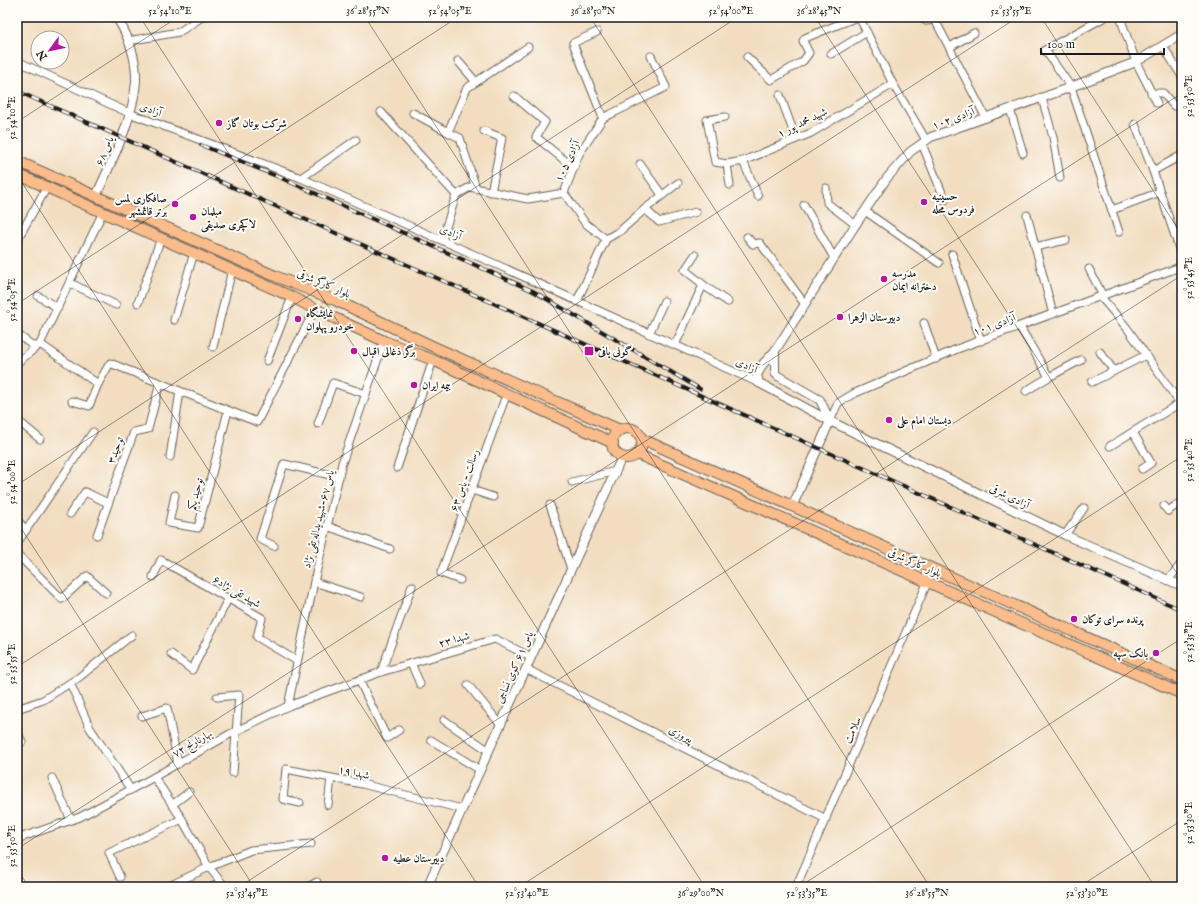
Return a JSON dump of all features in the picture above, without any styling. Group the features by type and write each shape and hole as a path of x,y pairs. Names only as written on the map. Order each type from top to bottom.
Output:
{"main road":[{"name":"بلوار کارگر شرقی","path":"17,161 275,276 335,300 432,346 620,430"},
{"path":"17,174 292,297 384,342 433,360 613,442"},
{"path":"626,428 633,429 642,439 641,450 633,457 622,457 617,454 614,448 613,442 616,434 620,430 626,428"},
{"name":"بلوار کارگر شرقی","path":"642,439 1182,680"},
{"name":"بلوار کارگر شرقی","path":"637,454 1182,694"},
{"path":"1150,680 1156,668"}],"street":[{"name":"یاس ۶۸","path":"96,196 122,138 136,79 133,55 122,25 116,17"},
{"path":"128,41 179,32 202,17"},
{"path":"747,57 771,80 802,61 809,52 803,41 805,38 858,17 924,142 945,200"},
{"path":"922,17 926,21 938,18 950,47 986,118"},
{"path":"1105,17 1045,50 1071,87 1119,232"},
{"path":"1120,17 1136,62 1157,103"},
{"path":"597,32 573,42 603,118 666,87 651,56"},
{"path":"831,54 867,32"},
{"path":"950,47 974,33"},
{"name":"آزادی ۱۰۲","path":"775,351 804,303 887,178 910,152 931,137 1042,98 1136,62 1182,34"},
{"path":"1163,46 1181,75"},
{"path":"448,132 467,88 528,47"},
{"name":"آزادی","path":"17,61 129,113 301,178 442,240 759,383 830,421"},
{"path":"458,62 476,82"},
{"name":"شهید محمد پور ۱","path":"725,117 706,120 715,162 727,164 743,161 811,133 893,84"},
{"path":"1151,93 1163,93 1174,106 1182,107"},
{"path":"780,95 796,139"},
{"path":"514,96 545,122 536,137 574,168"},
{"path":"1042,98 1053,137 1060,178"},
{"path":"1010,109 1023,154"},
{"path":"381,112 456,194"},
{"path":"413,113 460,138 476,188"},
{"name":"آزادی ۱۰۵","path":"603,118 579,154 564,193 585,223 606,239"},
{"path":"1135,124 1153,171 1181,254 1181,268"},
{"path":"484,131 502,138 491,192"},
{"path":"301,178 356,140"},
{"path":"1153,171 1182,155"},
{"path":"743,161 758,196"},
{"path":"640,164 662,195"},
{"path":"727,164 730,185"},
{"path":"577,301 606,239 620,231 678,183"},
{"path":"17,240 47,187"},
{"path":"442,240 456,194 470,187 528,199 564,193"},
{"path":"826,188 827,203 856,225"},
{"path":"1112,210 1160,192"},
{"path":"804,205 834,258"},
{"path":"645,209 659,222 696,212"},
{"path":"865,211 939,263"},
{"path":"17,363 38,346 58,308 103,212"},
{"path":"1027,216 1053,314"},
{"path":"747,237 753,244 760,243 804,303"},
{"path":"138,303 161,238"},
{"path":"1035,247 1066,240"},
{"path":"174,320 194,253"},
{"path":"952,254 981,341"},
{"path":"695,255 685,270 728,302"},
{"name":"آزادی ۱۰۱","path":"830,421 838,403 853,394 936,358 1181,268"},
{"path":"1089,269 1102,296 1127,328 1181,405 1110,446"},
{"path":"213,348 232,270"},
{"path":"70,283 116,305"},
{"path":"675,345 703,285 705,286"},
{"path":"38,296 58,308"},
{"path":"267,361 292,297"},
{"path":"649,334 664,301"},
{"path":"72,401 90,406 98,384 110,362 257,422 315,309"},
{"path":"924,323 936,358"},
{"path":"1020,327 1049,377"},
{"path":"17,334 98,384"},
{"name":"یاس ۶۷-شهید یداله تقی نژاد","path":"288,706 314,582 339,477 384,342"},
{"name":"آزادی","path":"759,383 757,375 763,364 775,351"},
{"name":"آزادی","path":"775,351 775,373 820,400 830,421"},
{"path":"1100,352 1114,371"},
{"path":"1092,382 1146,355"},
{"path":"397,468 433,360"},
{"path":"1026,391 1081,360"},
{"name":"توحید۳","path":"97,535 134,432 148,430 160,383"},
{"path":"318,424 333,383 366,394"},
{"path":"170,457 180,391"},
{"name":"رسالت - یاس ۶۳","path":"460,580 441,573 507,393"},
{"name":"توحید یکم","path":"175,495 169,523 198,528 228,410"},
{"path":"17,420 40,439"},
{"path":"792,507 830,421"},
{"name":"آزادی شرقی","path":"830,421 1065,534 1182,586"},
{"path":"17,543 93,432"},
{"path":"1133,432 1151,463 1142,469"},
{"name":"یاس ۶۱ کوی نساجی","path":"427,887 622,457"},
{"path":"274,546 260,539 284,464 339,477"},
{"path":"572,482 616,471"},
{"path":"472,490 493,497"},
{"path":"70,514 85,492 108,503"},
{"path":"1164,506 1168,511 1178,504 1182,506"},
{"path":"550,505 571,569"},
{"path":"1065,534 1084,508"},
{"path":"17,520 26,530"},
{"path":"327,526 390,549"},
{"path":"17,554 62,599 88,576 106,593"},
{"name":"شهید تقی نژاد۶","path":"153,578 161,560 262,618 257,638 297,661"},
{"path":"1168,580 1182,563"},
{"name":"سلامت","path":"796,887 928,581"},
{"path":"314,582 361,596"},
{"path":"381,672 412,586"},
{"path":"171,654 192,670 228,599"},
{"path":"17,709 43,700 70,683 132,635"},
{"name":"شهدا ۲۳","path":"381,672 495,639 531,657"},
{"path":"410,664 420,684"},
{"name":"پیروزی","path":"526,669 826,819"},
{"name":"بهارنارنج ۷۲","path":"17,839 80,817 236,731 288,706 381,672"},
{"path":"359,680 387,738 399,730"},
{"path":"70,683 90,728 131,790"},
{"path":"468,685 501,724"},
{"path":"217,697 239,695 232,773"},
{"path":"142,716 167,708 178,764"},
{"path":"444,720 488,751"},
{"path":"17,731 22,742"},
{"path":"431,740 480,770"},
{"name":"شهدا ۱۹","path":"300,803 283,799 286,769 362,784 462,809"},
{"path":"154,777 182,819 209,866 223,885 212,887"},
{"path":"52,778 71,820"},
{"path":"328,805 331,778"},
{"path":"172,805 189,792"},
{"path":"120,877 109,854 182,819"},
{"path":"167,887 209,866 252,850 311,844"},
{"path":"308,887 317,882"}],"railway":[{"path":"17,91 1182,610"},
{"path":"201,145 281,178 533,291 700,389"}],"place":[{"name":"شرکت بوتان گاز","path":"219,123"},
{"name":"حسینیه فردوس محله","path":"924,202"},
{"name":"صافکاری لمس برتر قائمشهر","path":"175,204"},
{"name":"مبلمان لاکچری صدیقی","path":"193,217"},
{"name":"مدرسه دخترانه ایمان","path":"884,279"},
{"name":"دبیرستان الزهرا","path":"840,317"},
{"name":"نمایشگاه خودرو پهلوان","path":"298,319"},
{"name":"برگر ذغالی اقبال","path":"354,351"},
{"name":"گونی بافی","path":"589,351"},
{"name":"بیمه ایران","path":"414,385"},
{"name":"دبستان امام علی","path":"889,420"},
{"name":"پرنده سرای توکان","path":"1074,619"},
{"name":"بانک سپه","path":"1156,653"},
{"name":"دبیرستان عطیه","path":"385,858"}]}
